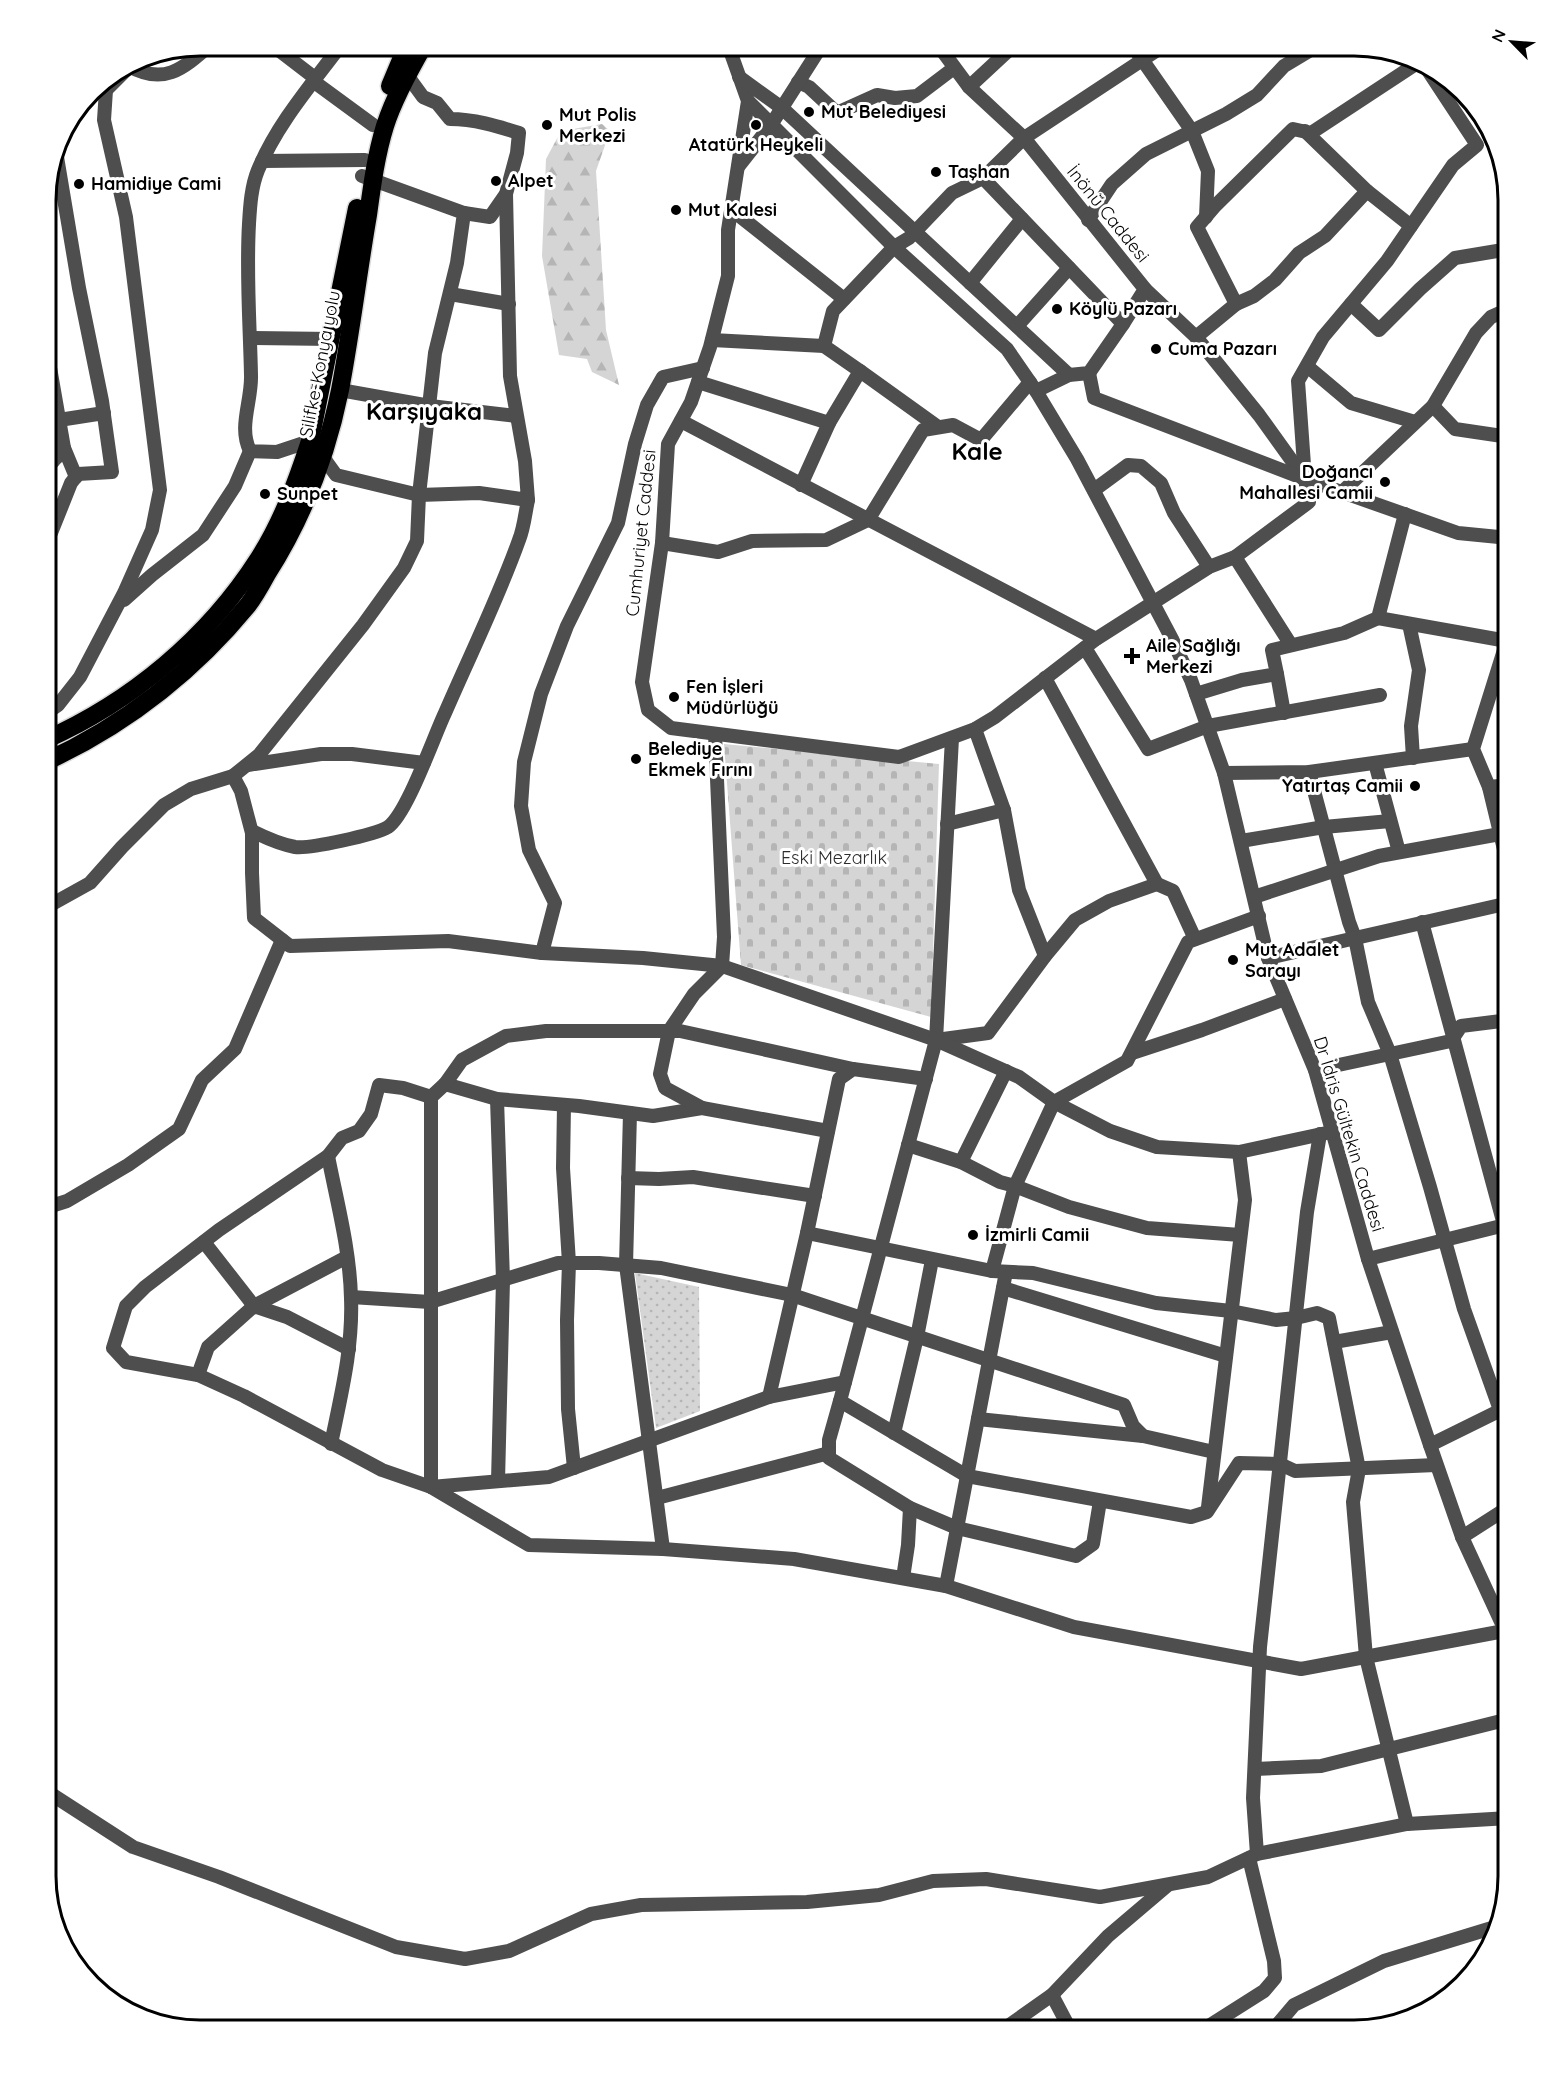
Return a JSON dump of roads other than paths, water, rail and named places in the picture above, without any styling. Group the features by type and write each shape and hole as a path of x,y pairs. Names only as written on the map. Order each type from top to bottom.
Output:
{"highway":[{"name":"Silifke-Konya yolu","path":"56,757 117,723 165,688 208,648 249,604 277,559 323,457 340,390 373,125 403,56"},
{"name":"Silifke-Konya yolu","path":"56,735 80,724 124,697 173,658 220,609 259,559 278,525 299,476 310,441 367,172 407,75 418,56"}],"street":[{"path":"137,70 158,76 173,73 195,56"},
{"path":"285,56 373,125"},
{"path":"250,451 246,444 244,424 252,386 246,264 250,214 257,173 273,137 333,56"},
{"path":"731,56 748,101"},
{"path":"737,169 771,124 815,56"},
{"name":"İnönü Caddesi","path":"946,56 969,87 1024,138 1145,289 1124,324 1089,373"},
{"path":"969,87 1002,56"},
{"path":"1140,56 1192,131 1208,171 1206,217"},
{"path":"824,346 832,311 894,247 909,238 952,193 984,178 1024,138 1149,56"},
{"path":"1088,220 1112,184 1146,154 1257,95 1284,66 1301,56"},
{"path":"798,82 809,87 837,113 876,95 895,98 917,96 954,68"},
{"path":"1236,304 1197,227 1293,129 1311,133 1413,68"},
{"path":"252,831 273,841 297,847 355,838 389,826 401,810 424,763 496,598 520,538 528,500 525,461 510,376 506,194 517,153 519,133 491,124 450,119 437,103 423,97 407,75"},
{"path":"738,77 782,108 1069,375"},
{"path":"1432,78 1477,145"},
{"path":"56,707 80,677 117,607 152,530 160,490 126,217 104,120 105,92"},
{"name":"Dr İdris Gültekin Caddesi","path":"748,101 894,247 1007,349 1033,386 1094,490 1154,603 1191,680 1224,773 1268,958 1315,1070 1326,1133 1436,1465 1462,1537 1498,1605"},
{"name":"Cumhuriyet Caddesi","path":"748,101 728,230 728,276 712,340 691,402 668,444 662,543 642,682 648,710 671,729 899,757 952,738"},
{"path":"1305,132 1367,191 1411,226"},
{"path":"1100,1501 1092,1544 1077,1556 957,1527 910,1508 829,1458 829,1440 936,1040 952,738 975,729 995,717 1096,639 1209,567 1235,556 1309,502 1305,479 1298,381 1323,337 1387,261 1453,165 1477,145 1486,141"},
{"path":"262,161 367,172 464,213 490,217 506,194"},
{"path":"56,521 71,483 78,474 112,472 104,413 58,175"},
{"path":"984,178 1124,324"},
{"path":"1196,337 1236,304 1254,296 1275,280 1299,253 1325,236 1367,191"},
{"path":"732,210 844,299"},
{"path":"56,902 90,883 164,805 191,789 233,776 259,755 350,642 404,568 417,541 419,495 435,353 457,263 464,213"},
{"path":"970,283 1022,219"},
{"path":"1351,303 1379,330 1455,258 1498,251"},
{"path":"1017,326 1069,268"},
{"path":"1145,289 1196,337 1259,415 1305,479"},
{"path":"450,294 509,304"},
{"path":"1342,492 1432,406 1476,333 1491,317 1498,314"},
{"path":"250,338 332,339"},
{"path":"712,340 824,346 939,427"},
{"path":"1307,366 1351,403 1415,422"},
{"path":"801,485 830,423 860,371"},
{"path":"662,543 718,552 752,541 826,540 868,520 923,430 952,425 981,440 1033,386 1069,375 1089,373 1094,398 1305,479 1458,533 1498,537"},
{"path":"542,953 555,903 529,850 521,806 524,762 541,694 567,626 618,523 647,405 663,377 700,375 830,423"},
{"path":"340,390 430,406 516,416"},
{"path":"56,402 60,452 56,457"},
{"path":"1432,406 1455,429 1498,435"},
{"path":"59,420 104,413"},
{"path":"681,421 1096,639"},
{"path":"1494,434 1498,433"},
{"path":"250,451 277,452 310,441"},
{"path":"56,450 60,452 76,477"},
{"path":"117,607 152,574 203,535 235,486 250,451"},
{"path":"323,457 336,475 419,495 479,493 528,500"},
{"path":"1094,490 1128,465 1141,466 1161,483 1174,513 1209,567"},
{"path":"1378,618 1405,514"},
{"path":"1235,556 1291,645"},
{"path":"1284,713 1272,650 1344,633 1378,618 1498,636"},
{"path":"1409,624 1419,670 1412,726 1413,758"},
{"path":"1084,648 1148,749 1208,726 1380,695"},
{"path":"1196,694 1242,680 1277,674"},
{"path":"1045,678 1157,884 1173,891 1195,939"},
{"path":"1498,685 1473,749 1489,787 1498,825"},
{"path":"975,729 1004,810 1019,890 1045,956"},
{"path":"716,734 724,937 722,966 694,994 669,1031 660,1074 665,1088 702,1108 828,1131"},
{"path":"1224,773 1309,772 1473,749"},
{"path":"246,765 321,754 352,754 424,763"},
{"path":"1375,763 1400,852"},
{"path":"1309,772 1355,938 1368,1002 1390,1054 1464,1309 1498,1391"},
{"path":"233,776 241,791 252,831 254,918 290,946 448,941 542,953 643,958 722,966 936,1040 1019,1077 1054,1102 1110,1131 1157,1147 1239,1152 1326,1133 1307,1212 1259,1661 1253,1856 1274,1961 1275,1978 1264,1991 1218,2020"},
{"path":"1489,787 1498,786"},
{"path":"947,824 1004,810"},
{"path":"1241,841 1324,827 1390,821"},
{"path":"1254,897 1379,856 1498,834"},
{"path":"936,1040 988,1033 1045,956 1075,920 1109,901 1157,884"},
{"path":"1268,958 1498,905"},
{"path":"992,1271 1015,1186 1054,1102 1127,1061 1188,942 1258,916"},
{"path":"1422,922 1498,1193"},
{"path":"55,1205 67,1202 108,1178 179,1129 202,1080 235,1049 282,940"},
{"path":"1132,1053 1285,999"},
{"path":"1315,1070 1451,1041 1461,1026 1498,1021"},
{"path":"431,1487 431,1097 445,1084 462,1060 506,1036 546,1031 680,1031 853,1069 926,1078"},
{"path":"769,1397 807,1233 839,1079 853,1069"},
{"path":"961,1162 1006,1071"},
{"path":"445,1084 497,1099 653,1116 702,1108"},
{"path":"431,1097 403,1088 379,1085 371,1114 359,1131 342,1138 328,1156 204,1242 146,1287 126,1306 113,1348 126,1362 198,1375 244,1396 382,1470 431,1487 529,1545 663,1549 794,1559 946,1586 1074,1627 1301,1669 1498,1636"},
{"path":"497,1099 503,1280 498,1481"},
{"path":"564,1105 563,1168 569,1263 568,1409 574,1468"},
{"path":"630,1113 626,1265 663,1549"},
{"path":"908,1145 961,1162 1000,1182 1069,1208 1147,1228 1240,1235"},
{"path":"1207,1512 1245,1200 1239,1152"},
{"path":"328,1156 347,1257 351,1297 349,1360 331,1444"},
{"path":"628,1178 659,1179 693,1176 815,1196"},
{"path":"1368,1259 1498,1226"},
{"path":"807,1233 992,1271 1034,1274 1156,1303 1231,1311 1276,1320 1317,1313 1329,1318 1359,1468 1353,1502 1366,1657 1407,1824"},
{"path":"204,1242 254,1306 288,1317 349,1349"},
{"path":"198,1375 208,1347 254,1306 347,1257"},
{"path":"894,1433 917,1337 932,1260"},
{"path":"351,1297 430,1302 558,1263 661,1268 792,1295 1124,1405 1133,1426 1143,1436"},
{"path":"946,1586 1006,1272"},
{"path":"1003,1288 1226,1356"},
{"path":"1334,1342 1392,1332"},
{"path":"431,1487 549,1477 769,1397 845,1382"},
{"path":"840,1401 968,1476 1191,1517 1207,1512 1239,1462 1280,1464 1295,1472 1436,1465"},
{"path":"1430,1446 1498,1412"},
{"path":"978,1419 1143,1436 1214,1452"},
{"path":"657,1498 829,1453"},
{"path":"903,1578 910,1508"},
{"path":"1462,1537 1498,1514"},
{"path":"1255,1769 1321,1766 1498,1722"},
{"path":"55,1797 133,1847 219,1877 396,1947 465,1959 509,1951 591,1914 641,1905 807,1902 879,1895 933,1881 986,1879 1100,1897 1208,1878 1253,1856 1407,1824 1498,1819"},
{"path":"1017,2020 1052,1995 1108,1936 1170,1884"},
{"path":"1281,2020 1294,2005 1384,1961 1488,1929"},
{"path":"1052,1995 1065,2020"}],"place":[{"name":"Mut Belediyesi","path":"809,112"},
{"name":"Mut Polis Merkezi","path":"547,125"},
{"name":"Atatürk Heykeli","path":"756,125"},
{"name":"Taşhan","path":"936,172"},
{"name":"Alpet","path":"496,181"},
{"name":"Hamidiye Cami","path":"79,184"},
{"name":"Mut Kalesi","path":"676,210"},
{"name":"Köylü Pazarı","path":"1057,309"},
{"name":"Cuma Pazarı","path":"1156,349"},
{"name":"Doğancı Mahallesi Camii","path":"1385,482"},
{"name":"Sunpet","path":"265,494"},
{"name":"Aile Sağlığı Merkezi","path":"1132,656"},
{"name":"Fen İşleri Müdürlüğü","path":"674,697"},
{"name":"Belediye Ekmek Fırını","path":"636,759"},
{"name":"Yatırtaş Camii","path":"1415,786"},
{"name":"Mut Adalet Sarayı","path":"1233,960"},
{"name":"İzmirli Camii","path":"973,1235"}],"district":[{"name":"Karşıyaka","path":"424,412"},
{"name":"Kale","path":"977,452"}],"park label":[{"name":"Eski Mezarlık","path":"834,858"}]}
